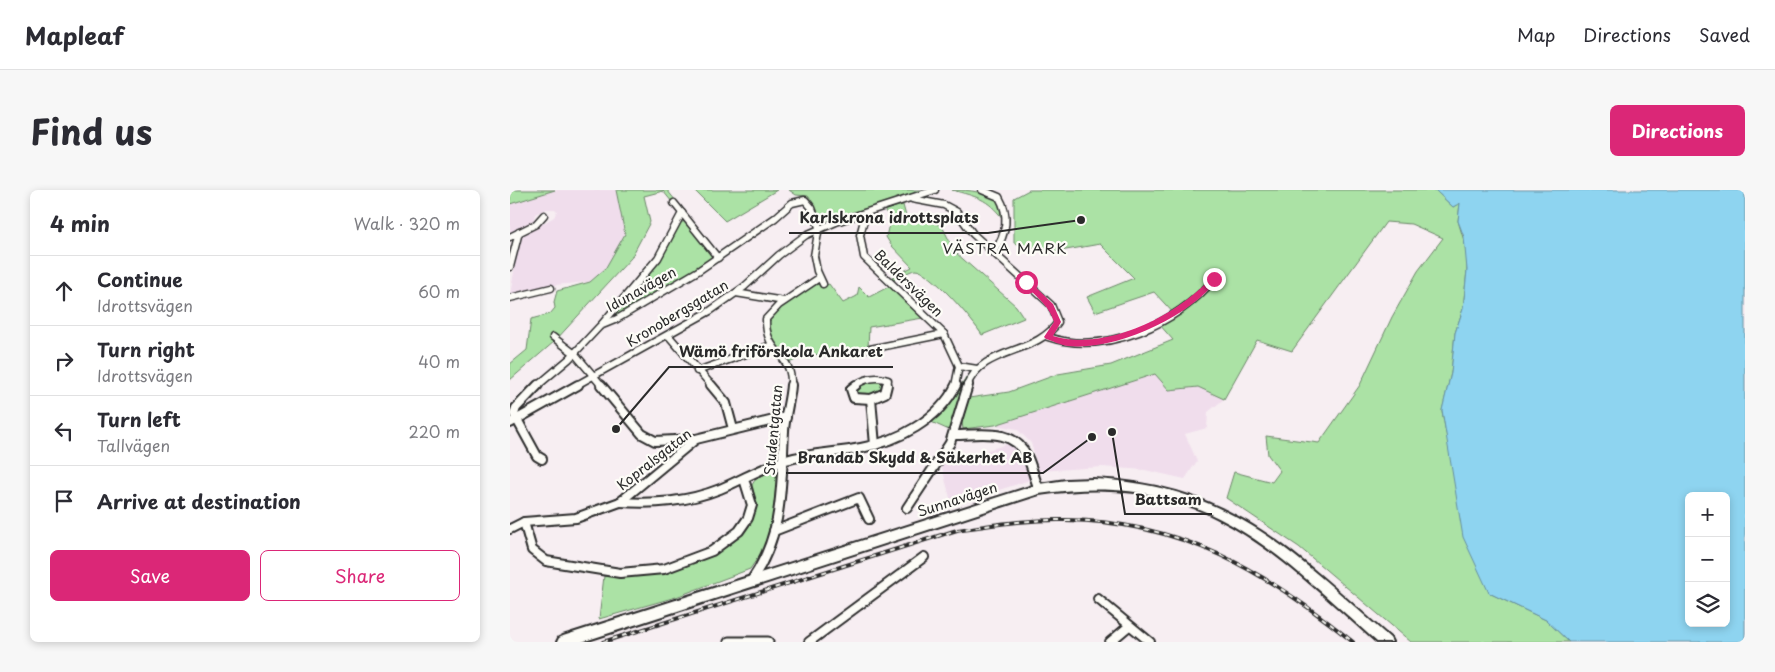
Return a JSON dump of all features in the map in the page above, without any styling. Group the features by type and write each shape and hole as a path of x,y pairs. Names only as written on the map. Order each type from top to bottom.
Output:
{"main road":[{"name":"Sunnavägen","path":"563,642 1039,489 1095,482 1122,484 1152,490 1203,505 1248,528 1272,544 1386,642"}],"street":[{"name":"Kronobergsgatan","path":"513,421 668,336 736,293 779,255 819,228 935,190"},
{"path":"982,190 999,197 1007,215 1006,226 994,252"},
{"name":"Idunavägen","path":"513,421 516,408 528,394 575,354 600,326 617,319 718,258 775,218 792,203 800,199 811,204 819,228"},
{"path":"907,508 954,436 972,377 977,369 1005,353 1048,337 1058,322 1050,305 974,234 957,212 944,205 910,199"},
{"path":"674,203 718,258"},
{"path":"600,326 658,258 682,213"},
{"name":"Baldersvägen","path":"866,213 858,234 859,245 864,256 944,334 959,366"},
{"path":"510,237 536,224 544,214"},
{"path":"697,371 724,360 769,346 766,319 784,301 821,281 814,257 814,246 819,228"},
{"path":"510,268 519,232"},
{"path":"1048,337 1066,343 1089,343 1121,336 1161,320 1186,306 1209,287 1214,279"},
{"path":"510,298 552,288"},
{"path":"736,293 784,301"},
{"path":"870,349 944,334"},
{"path":"668,336 726,403 733,429"},
{"path":"553,337 575,354 642,434 655,441 696,439"},
{"name":"Studentgatan","path":"749,582 767,557 774,531 784,461 786,417 790,387 789,369 769,346"},
{"path":"620,502 656,503 680,501 709,494 784,461 875,445 899,435 930,417 942,406 960,379 959,366 977,369"},
{"path":"885,378 889,384 885,393 871,399 854,398 851,389 861,381 885,378"},
{"path":"871,399 875,445"},
{"name":"Kopralsgatan","path":"510,529 524,522 576,518 620,502 696,439 786,417"},
{"path":"513,421 542,459"},
{"path":"954,436 995,433 1013,438 1025,453 1039,489"},
{"path":"524,522 531,550 538,557 606,573 652,572 710,552 729,542 742,530 750,517 752,503 744,479"},
{"path":"774,531 859,498 869,519"},
{"path":"809,642 924,557"},
{"path":"1098,599 1150,642"},
{"path":"1110,642 1129,626"},
{"path":"729,642 768,642"}],"shaded area":[{"path":"555,190 616,190 625,234 606,269 590,282 555,285 510,295 520,237 554,217 557,211 555,209 546,209 535,214 533,222 510,234 510,204"},
{"path":"1155,374 1169,390 1198,387 1224,399 1208,412 1207,428 1185,434 1197,461 1185,479 1145,470 1102,467 1039,471 1031,443 1017,429 995,425"},
{"path":"1011,443 1022,457 1030,480 952,505 941,464"}],"green space":[{"path":"510,190 555,190 510,204"},
{"path":"616,190 667,190 676,201 672,202 663,191 644,196 650,222 631,258 555,341 510,380 510,364 527,350 531,319 550,314 555,308 554,302 557,291 590,282 605,269 625,234"},
{"path":"694,190 777,190 725,221"},
{"path":"789,190 930,190 827,222 820,219 808,196 796,195"},
{"path":"952,190 978,192 989,196 1000,203 1003,219 981,199"},
{"path":"1029,190 1435,190 1453,207 1460,203 1458,221 1467,251 1467,270 1463,309 1455,333 1451,373 1442,411 1446,433 1489,593 1546,620 1569,642 1411,642 1299,547 1226,498 1234,472 1272,482 1280,471 1268,455 1266,436 1319,443 1360,385 1392,317 1418,271 1443,238 1411,224 1386,222 1292,351 1257,340 1224,399 1198,387 1169,390 1155,374 995,425 963,429 962,422 969,398 1009,392 1058,374 1111,365 1173,340 1159,324 1176,316 1154,292 1095,312 1087,297 1134,278 1100,244 1049,253 1014,243 1014,198"},
{"path":"903,205 907,220 922,218 942,226 955,252 1016,306 1024,318 982,335 951,297 922,272 915,270 894,280 890,278 912,267 886,237 888,228 894,222 884,210"},
{"path":"686,221 713,257 712,260 615,317 613,315 661,259 679,223"},
{"path":"819,284 822,287 829,284 843,303 857,296 859,287 869,297 890,286 923,318 869,327 868,348 806,356 791,362 772,346 769,329 771,317 787,301 813,285"},
{"path":"966,377 949,430 929,421 950,403"},
{"path":"885,380 885,389 877,395 855,395 855,387 861,383"},
{"path":"774,469 777,471 772,531 764,549 750,569 676,597 599,619 604,576 650,575 693,563 723,549 746,530 752,519 755,502 752,485 755,480"}],"water":[{"path":"1435,190 1745,190 1745,642 1569,642 1546,620 1489,593 1463,537 1442,410 1451,373 1455,333 1463,309 1467,270 1464,237 1458,221 1460,203 1453,207"}],"railway":[{"path":"603,642 957,530 1038,520 1108,523 1147,530 1185,541 1220,555 1255,573 1321,617 1353,642"}],"place":[{"name":"Karlskrona idrottsplats","path":"1081,220"},
{"name":"Wämö friförskola Ankaret","path":"616,429"},
{"name":"Battsam","path":"1112,432"},
{"name":"Brandab Skydd & Säkerhet AB","path":"1092,437"}],"district":[{"name":"VÄSTRA MARK","path":"1005,247"}],"route":[{"path":"1026,282 1050,305 1056,315 1058,322 1055,330 1048,337 1066,343 1089,343 1121,336 1169,316 1186,306 1209,287 1214,279"}]}
